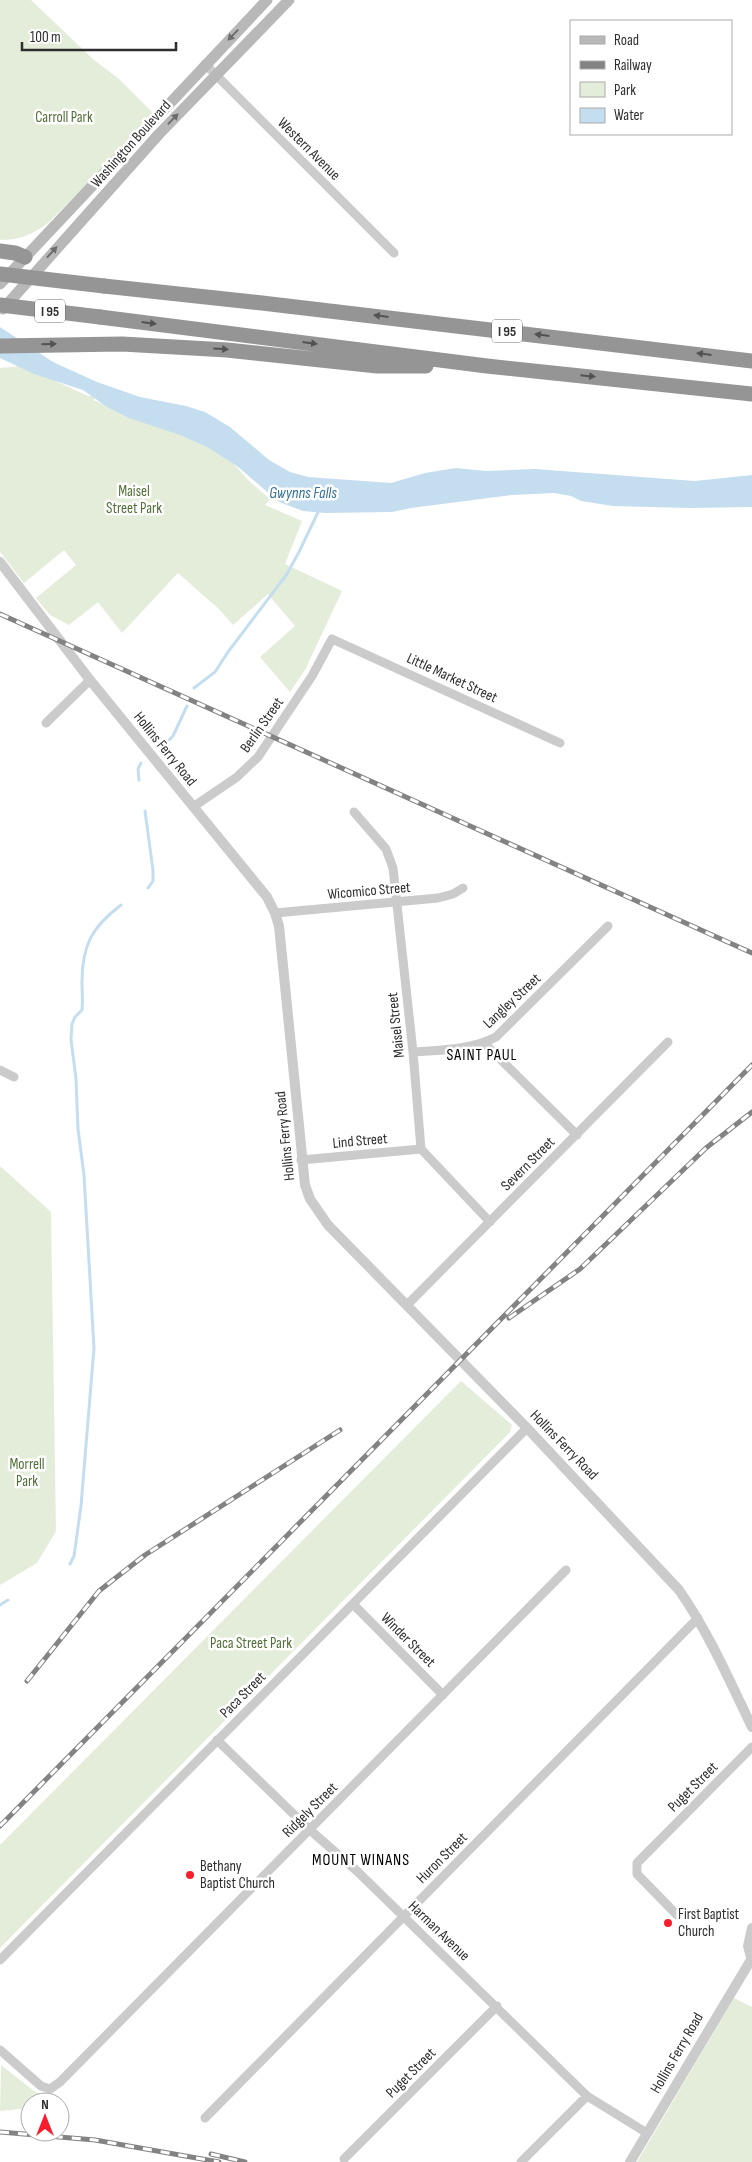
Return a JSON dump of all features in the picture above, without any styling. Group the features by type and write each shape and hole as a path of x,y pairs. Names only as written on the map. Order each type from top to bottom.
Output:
{"highway":[{"path":"0,251 15,253 25,257"},
{"name":"I 95","path":"0,274 752,361"},
{"name":"I 95","path":"4,304 487,366 752,394"},
{"path":"0,346 76,343 172,346 377,366 487,366"}],"main road":[{"name":"Washington Boulevard","path":"0,284 267,0"},
{"name":"Washington Boulevard","path":"0,312 4,304 159,134 288,0"},
{"path":"25,257 39,267"}],"street":[{"name":"Western Avenue","path":"205,64 394,253"},
{"name":"Hollins Ferry Road","path":"0,562 90,680 267,897 275,913 279,926 301,1160 305,1186 317,1211 328,1225 527,1428 654,1561 679,1590 698,1618 752,1727"},
{"name":"Little Market Street","path":"332,639 560,743"},
{"name":"Berlin Street","path":"193,806 237,777 258,757 312,676 332,639"},
{"path":"46,724 90,680"},
{"name":"Maisel Street","path":"354,812 386,850 391,859 398,903 421,1149"},
{"name":"Wicomico Street","path":"275,913 438,898 453,894 463,888"},
{"name":"Langley Street","path":"413,1052 484,1043 506,1028 608,926"},
{"name":"Severn Street","path":"407,1305 668,1042"},
{"path":"484,1043 577,1134"},
{"path":"0,1070 14,1077"},
{"path":"421,1149 490,1222"},
{"name":"Lind Street","path":"301,1160 421,1149"},
{"name":"Paca Street","path":"0,1960 527,1428"},
{"name":"Ridgely Street","path":"0,2050 41,2086 50,2089 60,2082 566,1570"},
{"name":"Winder Street","path":"353,1604 443,1695"},
{"name":"Huron Street","path":"205,2118 698,1618"},
{"name":"Harman Avenue","path":"217,1740 310,1830 404,1916 587,2096 647,2133"},
{"name":"Puget Street","path":"677,1915 639,1877 635,1868 641,1859 752,1747"},
{"name":"Hollins Ferry Road","path":"630,2162 752,1959 748,1946 752,1928"},
{"name":"Puget Street","path":"344,2159 497,2006"},
{"path":"521,2162 587,2096"}],"green space":[{"name":"Carroll Park","path":"0,0 31,0 94,60 118,78 152,112 152,119 49,222 38,230 26,235 14,239 0,240"},
{"name":"Maisel Street Park","path":"23,366 88,396 95,396 96,398 93,400 118,410 125,406 227,456 248,480 270,499 265,505 302,521 285,564 342,591 305,670 290,692 260,657 295,626 268,594 233,625 220,610 178,573 122,633 98,602 69,625 50,615 36,598 76,565 64,550 24,583 0,552 0,368"},
{"name":"Morrell Park","path":"0,1166 51,1212 56,1531 37,1563 0,1585"},
{"name":"Paca Street Park","path":"461,1381 512,1425 510,1432 0,1948 0,1845"},
{"path":"734,1998 752,2007 752,2162 637,2162"},
{"path":"1,2065 36,2092 20,2092 20,2109 0,2111"}],"water":[{"name":"Gwynns Falls","path":"0,327 53,362 97,382 140,397 186,406 205,412 230,427 269,460 290,472 308,477 391,483 425,473 456,468 486,471 535,469 695,481 752,475 752,507 613,506 581,501 571,496 554,493 512,495 392,512 325,513 303,511 279,502 237,466 207,447 180,435 129,418 107,407 83,390 34,374 0,358"}],"waterway":[{"path":"194,688 215,672 287,574 320,508"},
{"path":"160,749 173,736 187,706"},
{"path":"139,780 138,769 141,763"},
{"path":"145,811 153,870 153,881 148,888"},
{"path":"70,1564 74,1556 81,1506 94,1348 84,1175 78,1129 76,1079 71,1039 72,1024 75,1017 82,1010 82,969 87,947 96,929 121,905"},
{"path":"0,1605 8,1600"}],"railway":[{"path":"0,614 752,953"},
{"path":"0,1826 752,1065"},
{"path":"509,1318 580,1269 706,1148 752,1112"},
{"path":"27,1681 99,1591 145,1555 340,1430"},
{"path":"0,2132 95,2140 219,2162"},
{"path":"211,2154 245,2162"}],"place":[{"name":"Bethany Baptist Church","path":"190,1875"},
{"name":"First Baptist Church","path":"668,1923"}],"district":[{"name":"SAINT PAUL","path":"482,1055"},
{"name":"MOUNT WINANS","path":"361,1860"}]}
